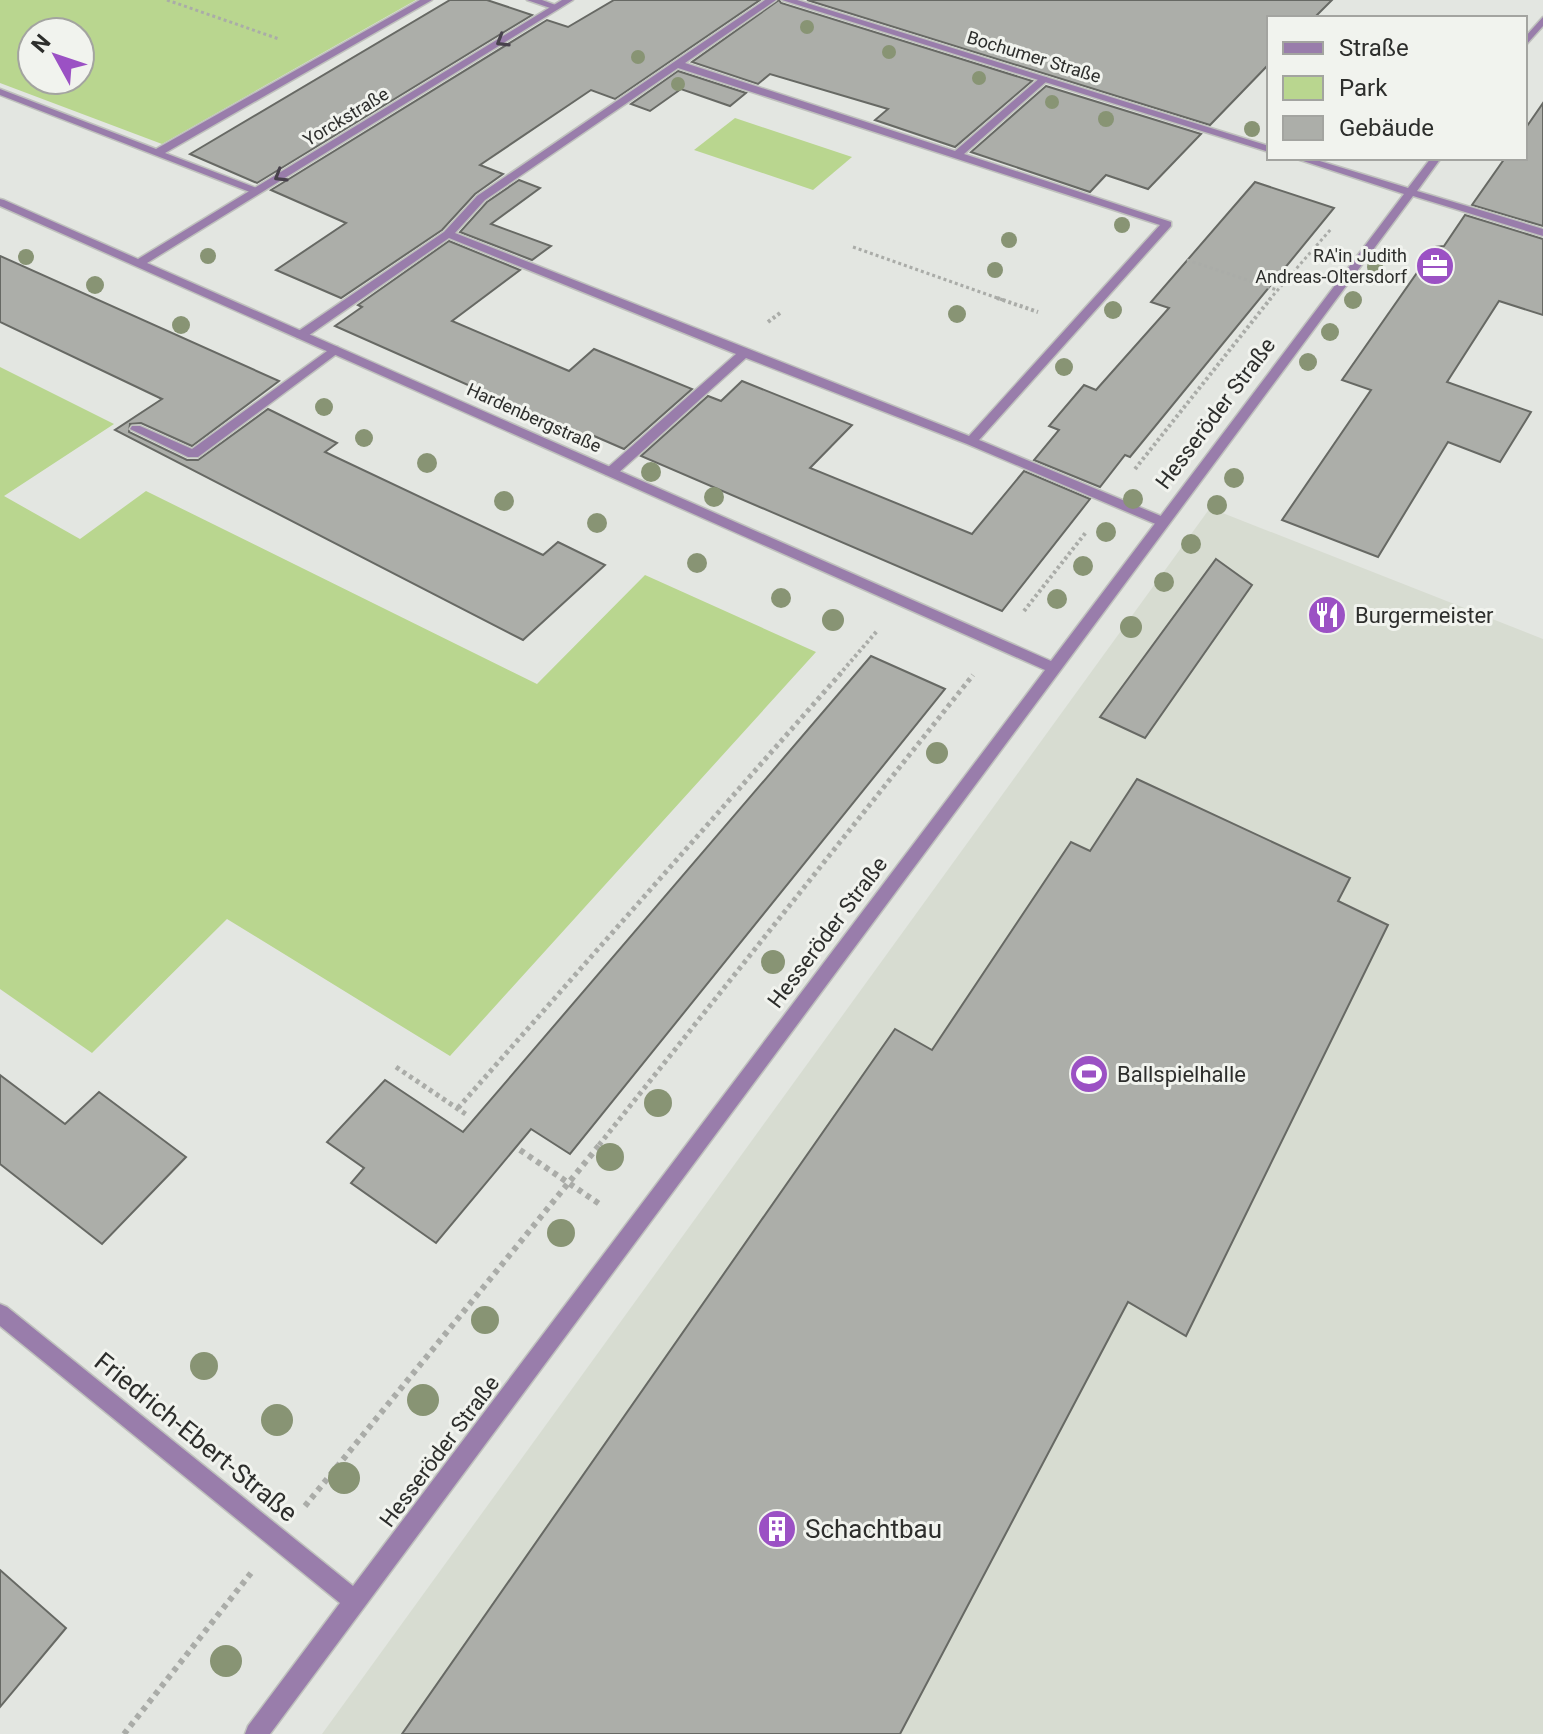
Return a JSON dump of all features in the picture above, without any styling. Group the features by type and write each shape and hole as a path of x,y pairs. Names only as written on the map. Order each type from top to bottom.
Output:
{"street":[{"path":"157,153 427,0"},
{"path":"532,0 556,7"},
{"name":"Yorckstraße","path":"140,262 568,0"},
{"path":"301,335 448,234 481,198 771,0"},
{"name":"Bochumer Straße","path":"787,0 1267,148"},
{"path":"1527,40 1543,20"},
{"path":"677,64 1167,224 971,441"},
{"path":"958,154 1044,79"},
{"path":"0,92 255,191"},
{"path":"1305,160 1543,233"},
{"name":"Hesseröder Straße","path":"256,1734 1434,160"},
{"name":"Hardenbergstraße","path":"0,202 1054,668"},
{"path":"448,234 971,441 1163,522"},
{"path":"136,429 193,454 334,350"},
{"path":"611,472 744,353"},
{"name":"Friedrich-Ebert-Straße","path":"0,1314 356,1602"}],"path":[{"path":"167,0 329,56"},
{"path":"124,1734 278,1539 569,1183 1277,290 1335,225"},
{"path":"853,247 1076,325"},
{"path":"1147,247 1277,290"},
{"path":"458,1108 903,602"},
{"path":"396,1067 467,1115"},
{"path":"520,1150 635,1227"}],"shaded area":[{"path":"1210,508 1543,639 1543,1734 322,1734"}],"green space":[{"path":"0,0 416,0 162,144 35,96 96,96 96,16 16,16 16,89 0,83"},
{"path":"735,118 852,157 813,190 694,150"},
{"path":"0,367 114,424 4,496 80,539 146,491 537,684 645,575 816,652 450,1056 227,919 92,1053 0,989"}],"building":[{"path":"450,0 487,0 532,15 257,183 190,154"},
{"path":"614,0 760,0 615,99 591,90 480,165 503,174 475,194 442,230 341,298 276,270 346,223 271,190 547,20 568,27"},
{"path":"779,0 1032,81 955,147 875,120 888,109 770,74 758,84 692,62"},
{"path":"807,0 1332,0 1316,16 1267,16 1267,66 1210,125"},
{"path":"678,71 746,93 730,106 681,89 650,111 631,104"},
{"path":"1046,86 1201,134 1148,189 1106,175 1090,192 971,152"},
{"path":"1543,103 1543,226 1472,205 1504,160 1527,160 1527,126"},
{"path":"519,180 540,188 491,224 551,246 532,260 460,232 487,202"},
{"path":"1255,182 1334,208 1130,457 1125,455 1100,487 1034,460 1059,430 1049,426 1084,385 1096,390 1169,308 1151,302"},
{"path":"1465,215 1543,239 1543,315 1499,301 1447,382 1531,412 1500,462 1448,442 1378,557 1282,520 1371,390 1342,380 1435,247 1444,246"},
{"path":"449,241 520,270 452,321 569,371 594,349 692,389 624,449 594,436 590,439 335,326 362,307 358,305"},
{"path":"0,256 279,381 192,446 141,423 130,424 129,432 187,460 198,460 268,409 337,443 325,452 543,555 558,542 605,565 523,640 115,430 162,399 0,322"},
{"path":"742,381 852,425 810,468 972,534 1024,471 1090,499 1002,611 641,456 708,396 721,401"},
{"path":"1216,559 1252,585 1145,738 1100,717"},
{"path":"871,656 945,689 570,1154 531,1129 436,1243 351,1183 364,1168 327,1142 385,1080 463,1132"},
{"path":"1137,779 1350,878 1338,901 1388,925 1186,1336 1128,1302 900,1734 402,1734 895,1029 932,1050 1071,842 1090,851"},
{"path":"0,1075 65,1124 99,1092 186,1157 102,1244 0,1164"},
{"path":"0,1570 66,1628 0,1707"}],"place":[{"name":"RA'in Judith Andreas-Oltersdorf","path":"1435,266"},
{"name":"Burgermeister","path":"1327,615"},
{"name":"Ballspielhalle","path":"1089,1074"},
{"name":"Schachtbau","path":"777,1529"}]}
